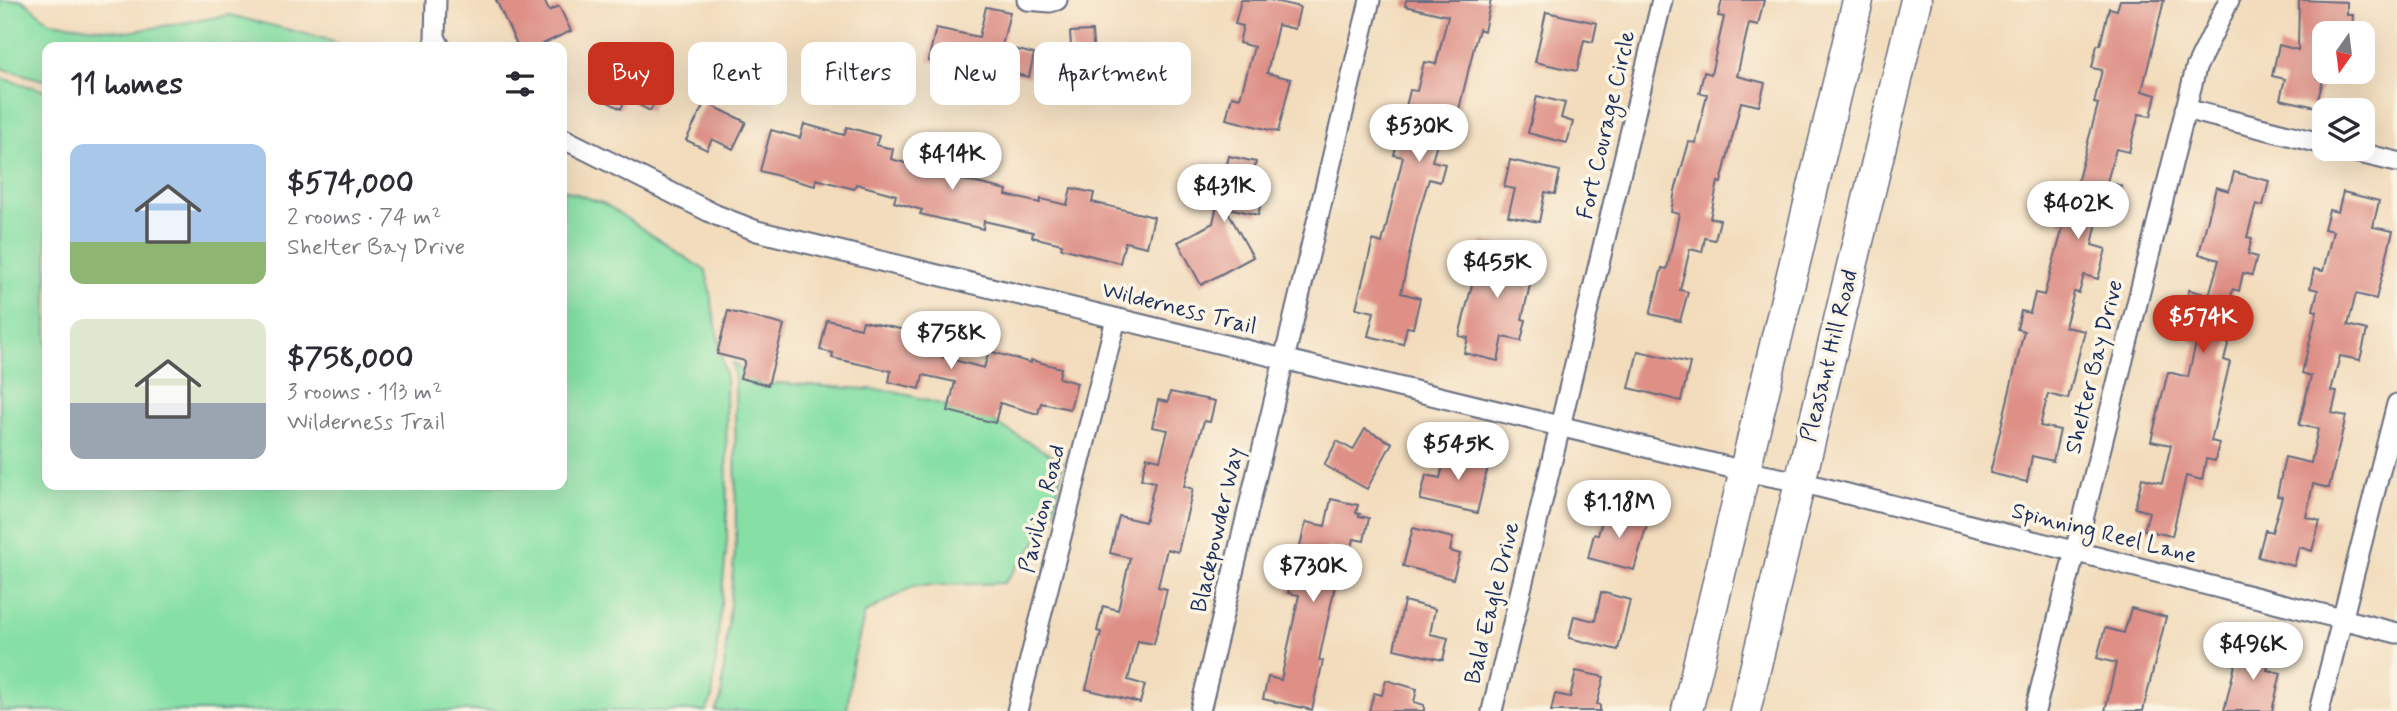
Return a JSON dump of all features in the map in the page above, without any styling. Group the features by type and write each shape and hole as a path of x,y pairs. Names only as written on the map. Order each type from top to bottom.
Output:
{"main road":[{"path":"1687,711 1857,0"},
{"name":"Pleasant Hill Road","path":"1745,711 1916,0"}],"street":[{"path":"436,0 435,37 438,42"},
{"path":"1027,0 1056,0"},
{"path":"1283,360 1370,0"},
{"name":"Fort Courage Circle","path":"1561,425 1662,0"},
{"name":"Shelter Bay Drive","path":"2035,711 2196,68 2229,0"},
{"path":"2185,109 2312,141"},
{"name":"Wilderness Trail","path":"567,140 716,215 757,231 1744,471 1800,482"},
{"path":"2375,157 2397,162"},
{"name":"Pavilion Road","path":"1017,711 1116,319"},
{"name":"Blackpowder Way","path":"1200,711 1283,360"},
{"path":"2319,711 2397,404"},
{"name":"Bald Eagle Drive","path":"1492,711 1561,425"},
{"name":"Spinning Reel Lane","path":"1800,482 2397,633"}],"green space":[{"path":"0,0 22,0 50,22 128,32 230,15 333,42 42,42 42,80 0,68"},
{"path":"0,78 42,90 42,490 567,490 567,191 605,204 706,271 726,380 727,540 712,699 706,711 0,711"},
{"path":"732,362 763,388 777,383 894,391 985,417 1063,462 1052,523 1004,583 914,586 865,613 852,665 847,711 715,711 721,699 736,540 735,379"}],"building":[{"path":"496,0 544,0 549,11 559,6 571,31 547,42 516,42"},
{"path":"1241,0 1270,0 1300,7 1295,29 1278,25 1267,73 1291,79 1278,132 1226,119 1232,96 1240,98 1254,47 1239,43 1243,26 1235,24"},
{"path":"1406,0 1491,0 1484,31 1479,29 1456,122 1444,119 1432,161 1445,164 1440,182 1429,179 1417,218 1401,293 1420,298 1413,328 1407,327 1403,344 1368,336 1374,312 1356,308 1373,240 1382,243 1403,157 1394,155 1410,90 1417,91 1424,62 1436,64 1448,16 1405,6"},
{"path":"1722,0 1764,0 1758,25 1749,23 1737,76 1765,83 1759,106 1741,102 1710,218 1720,220 1715,240 1705,238 1702,252 1690,249 1680,290 1688,292 1680,321 1650,314 1662,268 1667,269 1679,214 1671,212 1675,191 1689,142 1696,143 1707,94 1699,93 1704,72 1711,74 1724,17 1718,16"},
{"path":"2120,0 2164,0 2142,91 2156,95 2151,116 2139,114 2129,152 2116,149 2107,182 2122,186 2115,217 2099,213 2092,245 2106,249 2098,279 2084,275 2079,293 2074,292 2065,327 2085,331 2068,399 2048,394 2040,426 2060,430 2053,461 2032,456 2027,482 1990,473 2024,331 2017,329 2021,311 2030,313 2035,293 2044,295 2064,224 2060,223 2065,196 2073,198 2098,104 2094,103 2102,70 2092,68 2097,45 2100,45 2109,8 2117,10"},
{"path":"2299,0 2347,2 2347,15 2353,15 2353,21 2312,21 2312,84 2322,84 2318,98 2312,98 2312,106 2280,99 2285,79 2272,76 2279,45 2298,50"},
{"path":"986,7 1010,12 1003,42 933,42 936,28 979,37"},
{"path":"1546,12 1597,23 1593,42 1584,40 1577,71 1535,62"},
{"path":"1092,31 1093,42 1071,42 1070,32"},
{"path":"1020,50 1034,54 1029,77 1020,75"},
{"path":"1537,96 1565,103 1561,118 1573,122 1567,143 1528,133"},
{"path":"639,105 653,105 650,111"},
{"path":"704,105 711,105 746,122 733,149 712,139 707,150 686,140"},
{"path":"804,124 844,135 847,127 879,136 876,145 893,149 891,159 934,171 938,155 964,162 959,179 1007,190 1006,195 1040,203 1041,199 1067,205 1071,188 1094,193 1092,202 1154,217 1147,247 1125,242 1120,263 1061,248 1062,244 1032,237 1033,232 984,221 983,229 920,214 922,210 894,202 896,195 856,184 854,189 816,179 815,186 760,171 771,130 800,138"},
{"path":"1229,156 1256,162 1250,188 1264,191 1258,215 1225,207 1253,257 1201,285 1178,242 1213,223 1219,196 1208,194 1213,174 1224,177"},
{"path":"1510,160 1560,171 1555,194 1545,192 1539,222 1508,216 1515,189 1504,187"},
{"path":"2234,172 2269,181 2263,206 2256,204 2247,237 2252,238 2248,254 2257,257 2252,275 2243,273 2239,291 2233,289 2225,323 2233,325 2224,360 2230,362 2211,441 2219,443 2215,461 2206,459 2202,480 2186,476 2172,536 2144,530 2149,512 2135,508 2142,478 2162,483 2171,445 2151,441 2168,372 2188,377 2196,343 2190,341 2195,323 2181,320 2189,290 2209,295 2219,260 2199,254 2216,187 2229,191"},
{"path":"2343,192 2379,201 2373,227 2393,231 2376,299 2356,294 2348,325 2367,330 2360,360 2340,356 2331,391 2337,392 2332,413 2346,416 2329,488 2313,484 2306,517 2320,521 2312,551 2299,547 2294,566 2258,557 2265,530 2272,532 2282,497 2277,496 2285,457 2311,463 2318,429 2299,425 2311,376 2302,373 2317,311 2313,310 2318,290 2310,288 2314,269 2323,271 2333,231 2324,229 2329,210 2338,212"},
{"path":"1483,241 1537,255 1522,319 1526,320 1521,341 1503,337 1498,361 1464,353 1468,338 1459,336"},
{"path":"728,311 784,325 768,385 740,378 745,361 717,354"},
{"path":"827,320 861,328 863,321 914,332 912,341 944,348 942,357 984,368 989,351 1061,368 1059,378 1077,383 1070,409 1041,403 1038,414 1000,403 995,423 948,411 955,382 923,375 920,389 889,382 891,371 832,358 833,353 820,350"},
{"path":"1638,351 1690,363 1681,401 1629,388"},
{"path":"1170,392 1215,401 1210,422 1204,421 1184,486 1193,489 1178,552 1167,549 1158,587 1167,589 1154,644 1138,641 1128,680 1145,685 1140,703 1086,689 1101,632 1097,631 1103,606 1118,610 1130,558 1110,553 1119,516 1145,522 1155,482 1141,479 1147,457 1160,460 1168,430 1152,427 1158,400 1168,402"},
{"path":"1365,429 1392,443 1367,489 1324,465 1337,441 1353,450"},
{"path":"1447,448 1490,458 1477,513 1420,500 1426,475 1440,478"},
{"path":"1331,499 1358,505 1356,513 1369,518 1364,541 1354,539 1351,552 1327,547 1319,577 1336,581 1319,660 1323,661 1312,710 1263,699 1268,677 1281,680 1299,595 1288,593 1306,522 1325,526"},
{"path":"1605,510 1648,521 1634,570 1588,558 1594,534 1598,535"},
{"path":"1413,528 1453,538 1450,551 1460,554 1453,579 1403,566"},
{"path":"1601,592 1630,600 1618,650 1569,638 1574,616 1595,621"},
{"path":"1404,601 1435,609 1430,634 1448,638 1443,660 1394,649"},
{"path":"2131,608 2166,617 2143,711 2105,711 2116,663 2097,658 2105,628 2124,633"},
{"path":"2240,644 2272,652 2267,670 2281,673 2272,711 2224,711"},
{"path":"1576,671 1604,677 1597,704 1600,705 1600,711 1551,711 1555,694 1570,697"},
{"path":"1386,680 1417,689 1414,702 1424,705 1424,711 1369,711 1374,693 1382,695"}]}
